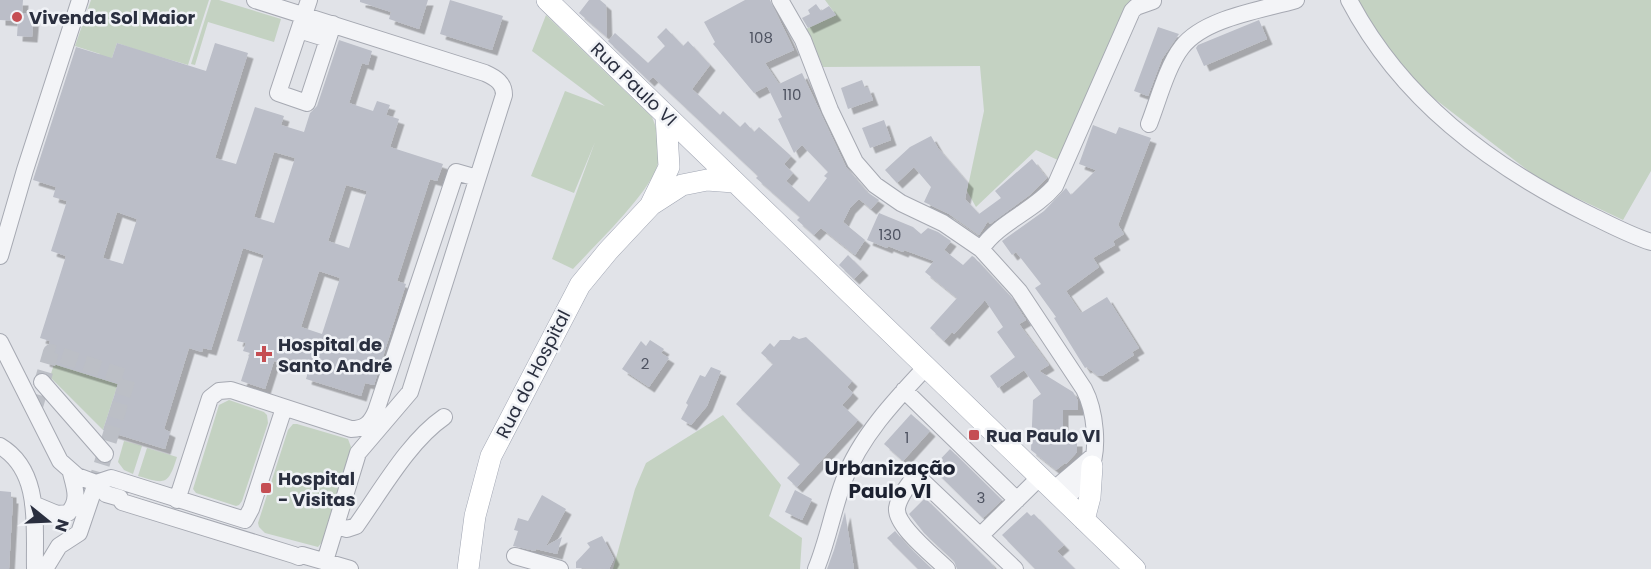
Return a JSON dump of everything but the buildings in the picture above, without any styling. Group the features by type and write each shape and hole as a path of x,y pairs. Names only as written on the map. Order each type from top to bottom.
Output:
{"main road":[{"name":"Rua Paulo VI","path":"547,0 1135,569"},
{"name":"Rua do Hospital","path":"651,205 669,167 666,116"},
{"name":"Rua do Hospital","path":"682,185 696,164 700,149"},
{"path":"669,167 700,149"},
{"name":"Rua do Hospital","path":"468,569 475,516 491,456 579,285 608,250 651,205 682,185 707,180 734,182"},
{"path":"1084,520 1090,497 1092,461"}],"street":[{"path":"0,256 80,0"},
{"path":"255,0 304,15 331,32 485,73 502,84 504,95 410,392 358,453 325,561"},
{"path":"780,0 803,40 830,110 855,162 875,185 892,197 943,223 981,249 1005,273 1091,402 1095,429 1092,461 1085,478 1017,500 980,536"},
{"path":"1149,124 1170,69 1180,49 1189,39 1201,30 1222,21 1296,0"},
{"path":"1349,0 1377,48 1407,85 1451,128 1504,166 1565,202 1638,238 1651,242"},
{"path":"981,249 987,240 1036,204 1055,186 1132,11 1136,7 1153,1"},
{"path":"304,15 278,93 307,103 331,32"},
{"path":"177,500 210,398 214,394 231,390 351,429 361,428 369,423 376,411 456,172 477,178"},
{"path":"0,342 56,454 71,473 76,497 68,513 57,514 33,504"},
{"path":"816,569 850,465 904,390 926,367"},
{"path":"42,382 105,454"},
{"path":"904,390 1017,500"},
{"path":"96,483 111,478 245,520 251,509 284,408"},
{"path":"336,526 347,530 356,526 416,442 444,417"},
{"path":"0,447 12,454 23,467 32,493 35,569"},
{"path":"71,473 96,483 106,494 120,498 125,496 301,551 303,555 350,569"},
{"path":"947,569 902,524 897,514 898,503 916,475 1015,569"},
{"path":"45,569 59,546 79,533 83,527 96,483"},
{"path":"34,532 40,537 51,540 69,540"},
{"path":"516,556 560,569"}],"green space":[{"path":"91,0 209,0 188,65 154,55 145,85 143,52 117,43 107,73 95,70 100,54 75,46"},
{"path":"211,0 219,0 281,19 274,42 208,22 195,65 191,64"},
{"path":"825,0 1131,0 1060,161 1036,150 976,207 967,191 984,111 980,66 823,67 806,29 836,15"},
{"path":"1356,0 1651,0 1651,171 1623,220 1543,182 1427,93 1397,60"},
{"path":"546,15 652,117 659,145 658,163 645,188 621,218 573,269 552,259 595,142 574,193 531,176 565,91 605,106 532,51"},
{"path":"54,364 118,384 103,430 50,377"},
{"path":"229,400 264,412 268,423 242,501 236,506 196,493 193,489 219,405"},
{"path":"723,415 781,485 769,516 802,538 800,569 613,569 635,489 646,463"},
{"path":"293,424 348,439 351,447 322,542 318,547 265,533 258,523 288,430"},
{"path":"124,441 142,446 133,474 124,470 118,462"},
{"path":"147,448 177,457 168,478 160,481 138,476"}],"tunnel":[{"path":"34,410 51,352 128,378 96,483"}],"place":[{"name":"Vivenda Sol Maior","path":"17,17"},
{"name":"Hospital de Santo André","path":"264,354"},
{"name":"Rua Paulo VI","path":"974,435"},
{"name":"Hospital - Visitas","path":"266,488"}],"district":[{"name":"Urbanização Paulo VI","path":"890,480"}]}
